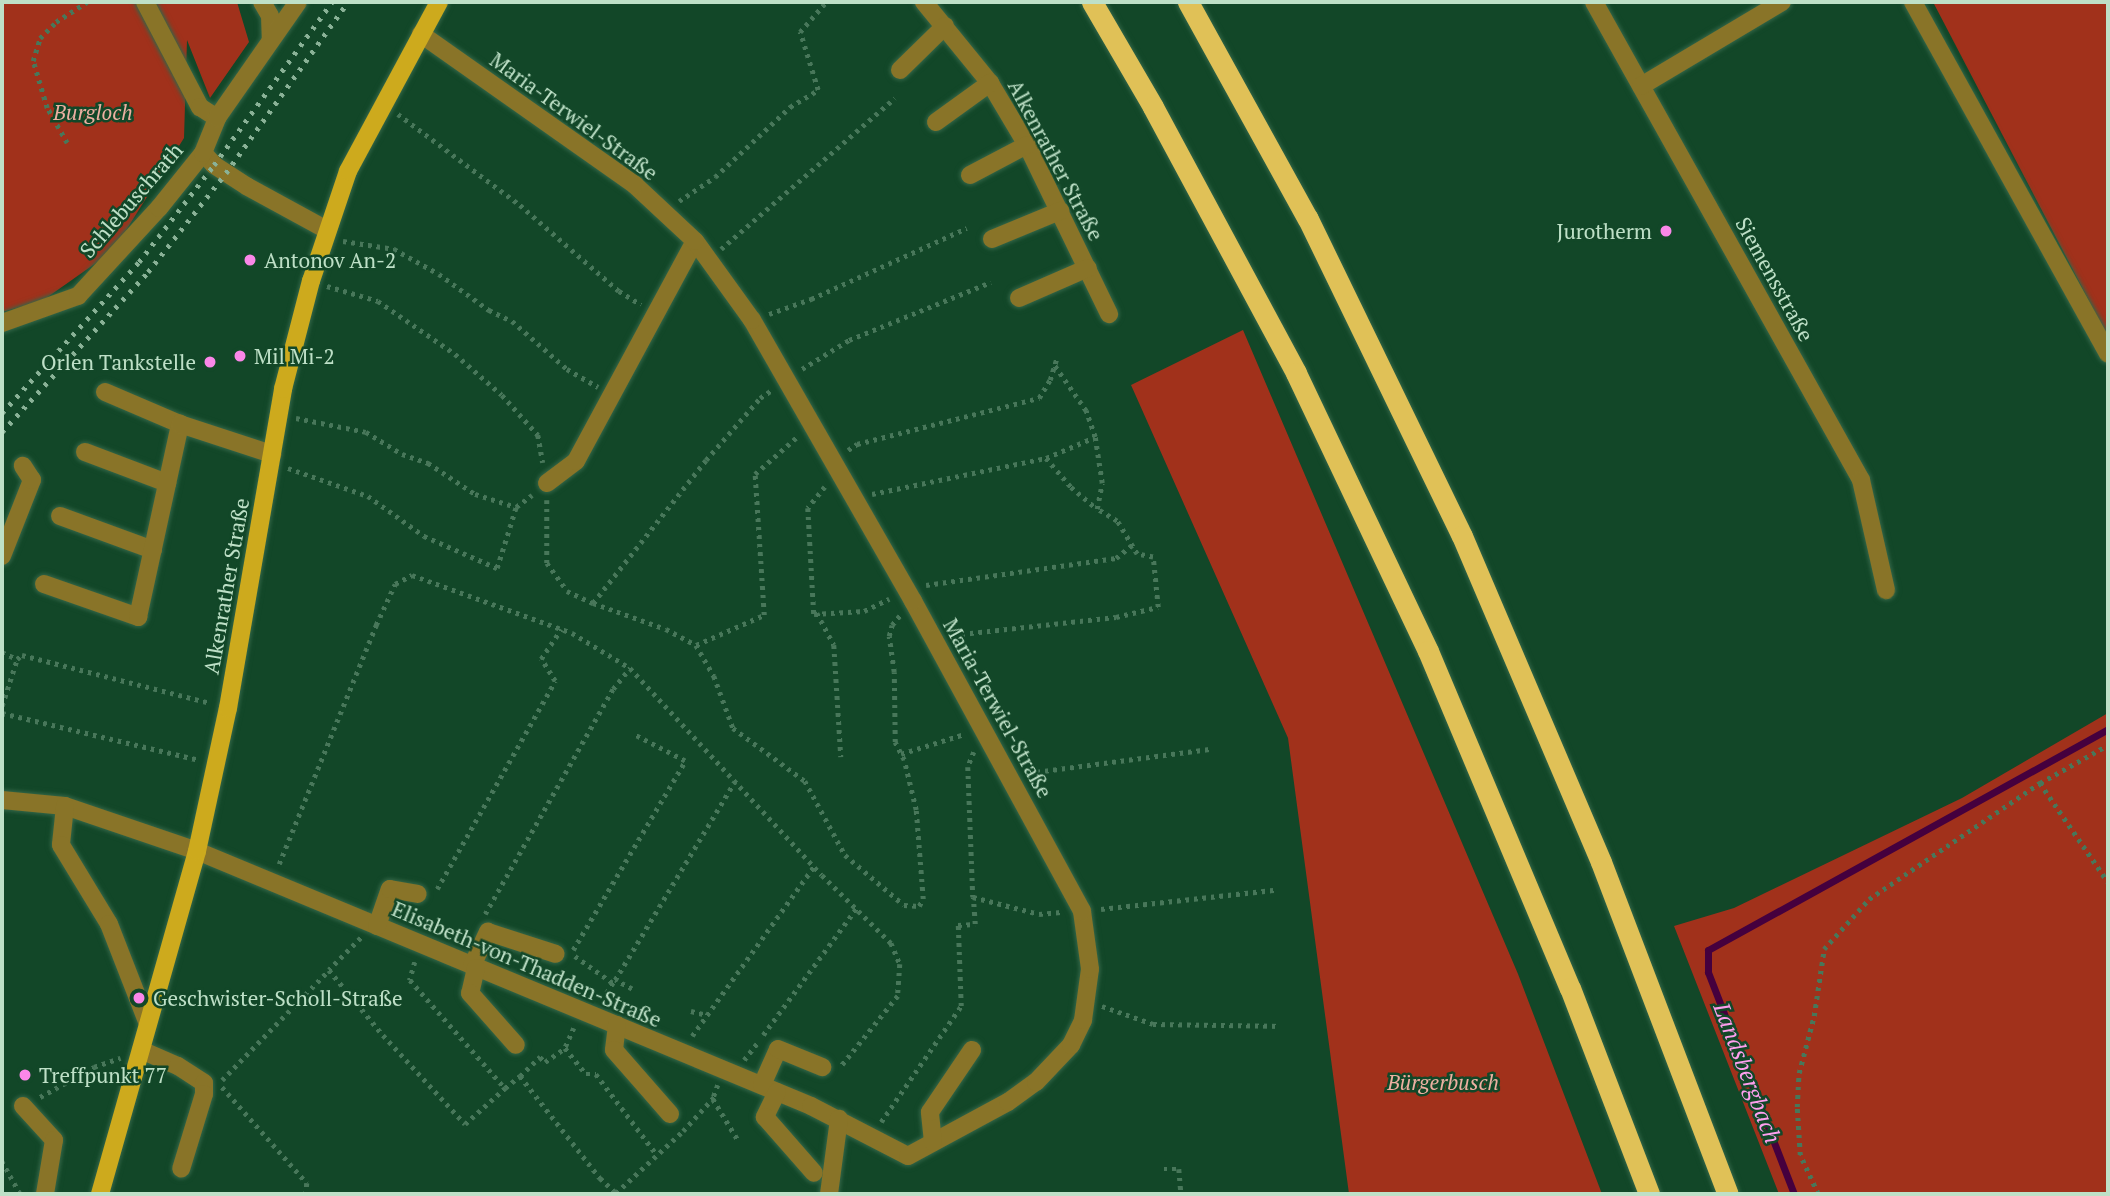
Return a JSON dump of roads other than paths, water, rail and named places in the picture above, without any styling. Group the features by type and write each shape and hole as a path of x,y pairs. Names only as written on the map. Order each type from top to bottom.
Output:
{"highway":[{"path":"1092,2 1153,107 1296,373 1411,614 1501,819 1649,1194"},
{"path":"1188,2 1308,219 1462,536 1596,849 1728,1194"}],"main road":[{"name":"Alkenrather Straße","path":"100,1194 197,851 217,765 279,414 311,281 348,171 439,2"}],"street":[{"path":"145,2 200,107 217,118"},
{"path":"262,2 270,16 271,39"},
{"path":"203,153 217,118 298,2"},
{"name":"Alkenrather Straße","path":"924,2 990,83 1027,145 1109,314"},
{"name":"Siemensstraße","path":"1594,2 1861,480 1886,590"},
{"path":"1641,86 1782,2"},
{"path":"1913,2 2108,354"},
{"path":"900,70 945,26"},
{"name":"Maria-Terwiel-Straße","path":"421,34 635,186 695,241 710,259 752,320 910,594 1082,911 1090,958 1087,1001 1071,1045 1036,1082 1008,1102 908,1156"},
{"path":"936,122 990,83"},
{"path":"970,175 1027,145"},
{"name":"Schlebuschrath","path":"2,323 78,296 159,208 203,153 214,165 325,234"},
{"path":"992,239 1060,211"},
{"path":"547,483 576,461 695,241"},
{"path":"1019,298 1088,268"},
{"path":"105,392 270,461"},
{"path":"44,584 138,617 180,424"},
{"path":"85,452 167,483"},
{"path":"2,556 32,480 23,466"},
{"path":"60,516 153,550"},
{"name":"Elisabeth-von-Thadden-Straße","path":"2,800 65,806 197,851 769,1088 839,1119 908,1156"},
{"path":"65,806 61,845 109,923 148,1024"},
{"path":"375,925 390,889 424,897"},
{"path":"516,1045 470,993 474,967 488,932 566,955"},
{"path":"617,1026 614,1050 670,1114"},
{"path":"814,1173 765,1117 769,1088 778,1049 830,1068"},
{"path":"141,1050 178,1066 204,1083 204,1094 181,1169"},
{"path":"933,1142 930,1112 972,1050"},
{"path":"23,1106 54,1140 45,1194"},
{"path":"830,1194 839,1119"}],"waterway":[{"name":"Landsbergbach","path":"1794,1194 1708,972 1708,950 2108,729"}],"railway":[{"path":"2,413 139,262 214,165 332,2"},
{"path":"2,432 148,272 226,173 348,2"}],"place":[{"name":"Jurotherm","path":"1666,231"},
{"name":"Antonov An-2","path":"250,260"},
{"name":"Mil Mi-2","path":"240,356"},
{"name":"Orlen Tankstelle","path":"210,362"},
{"name":"Geschwister-Scholl-Straße","path":"139,998"},
{"name":"Treffpunkt 77","path":"25,1075"}],"park label":[{"name":"Burgloch","path":"93,112"},
{"name":"Bürgerbusch","path":"1443,1082"}]}
